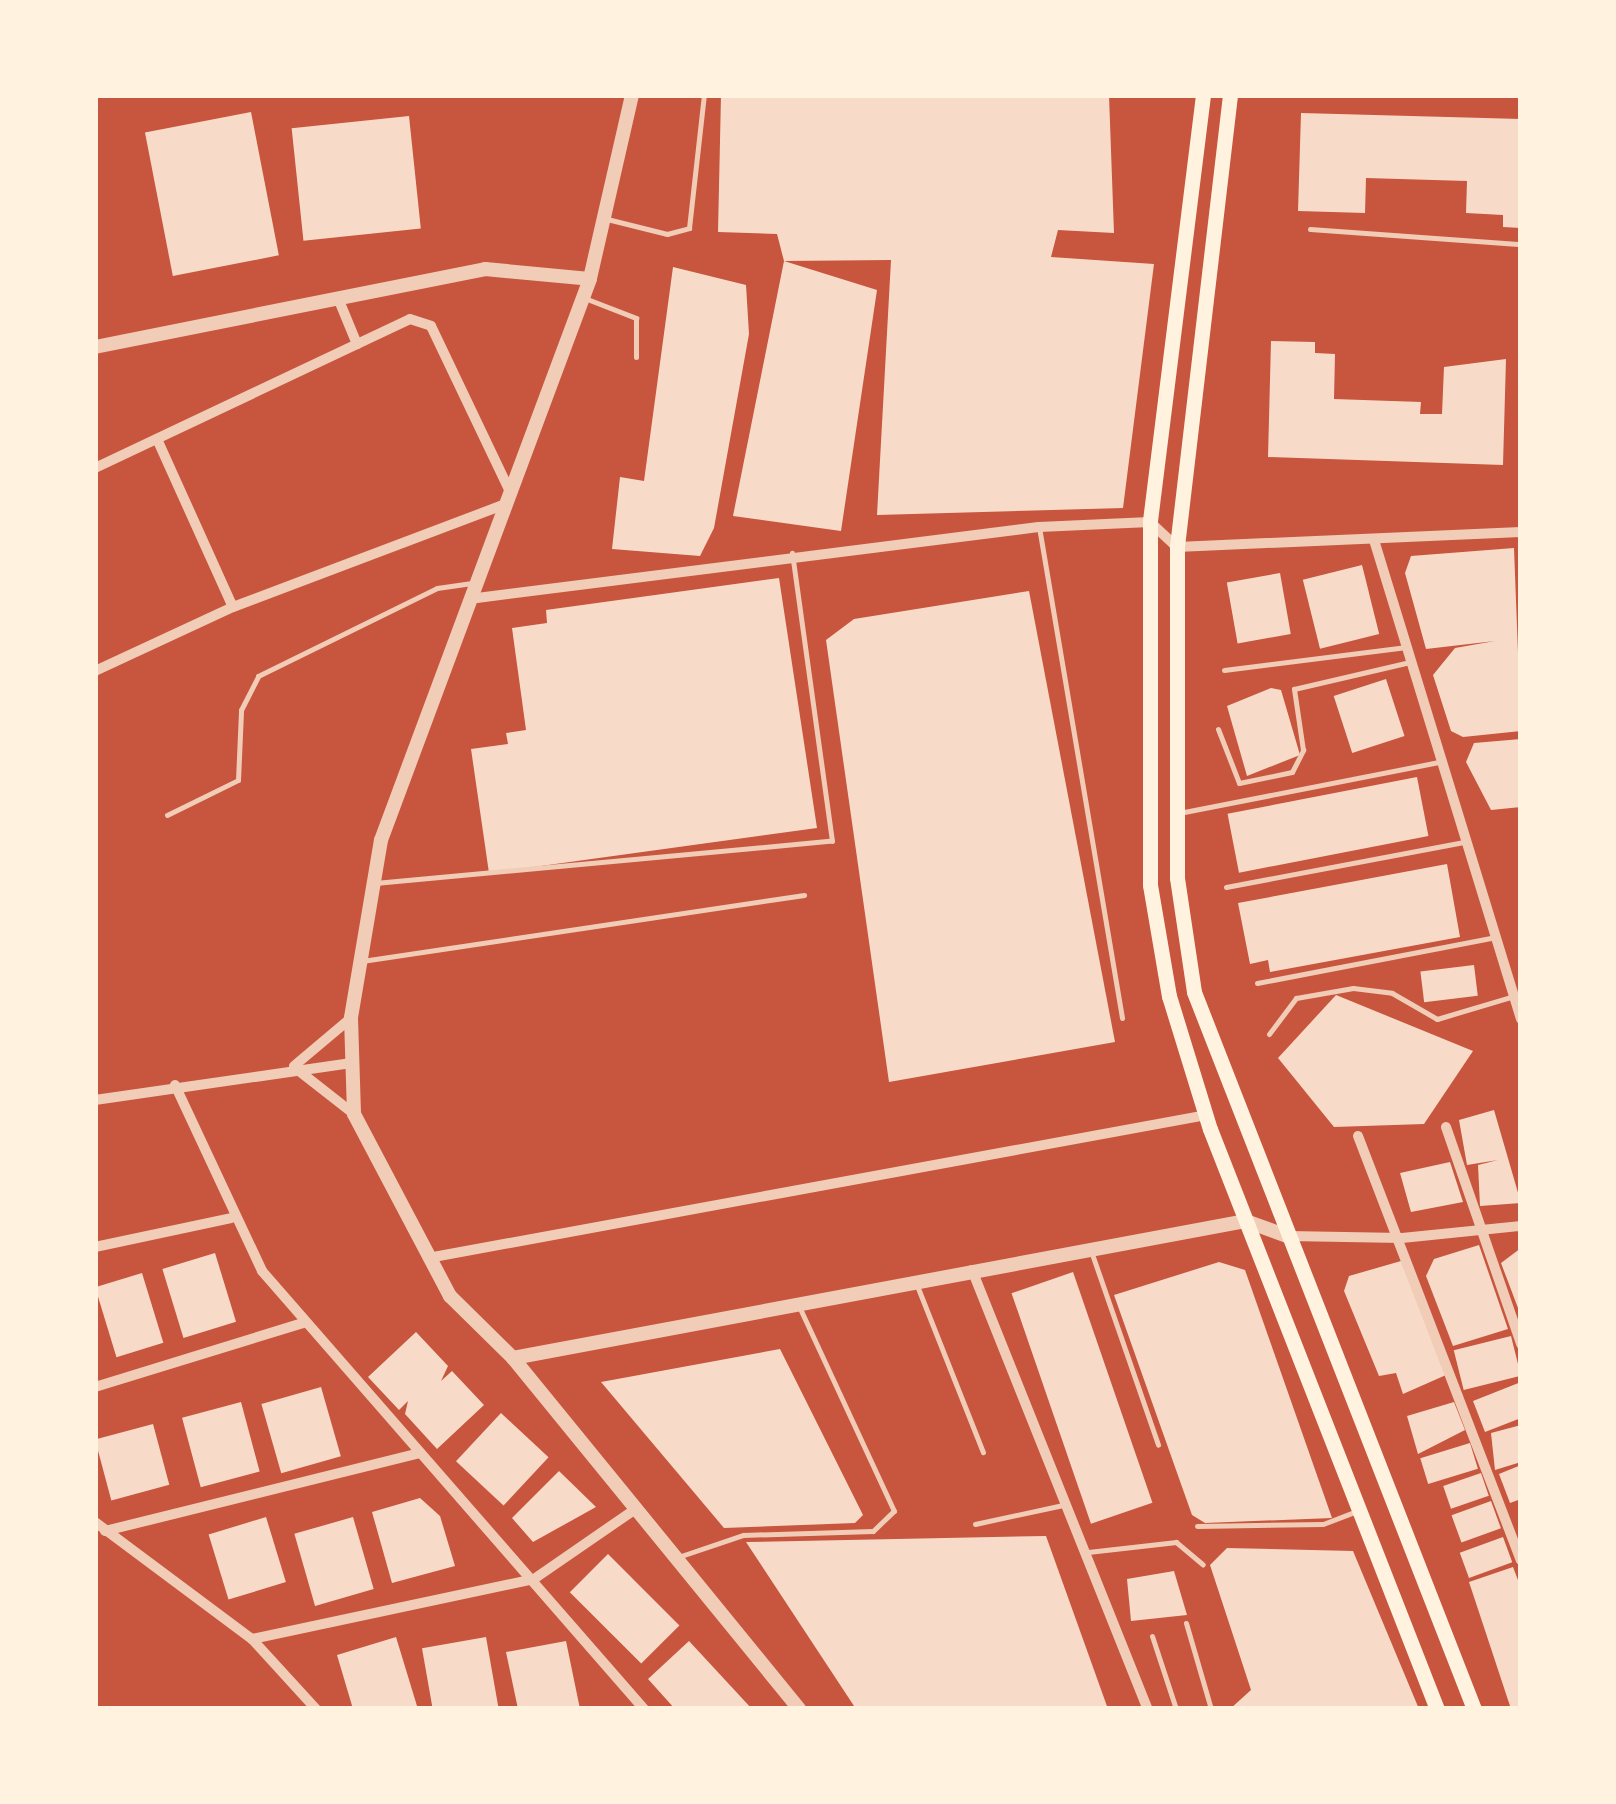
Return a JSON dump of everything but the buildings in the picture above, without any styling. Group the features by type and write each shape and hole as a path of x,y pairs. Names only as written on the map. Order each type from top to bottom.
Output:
{"main road":[{"path":"1203,95 1150,522 1150,885 1169,996 1206,1115 1438,1709"},
{"path":"1230,95 1177,547 1176,814 1194,992 1474,1709"}],"street":[{"path":"632,95 590,280 514,501 372,883 351,1018 354,1114 450,1296 513,1358 799,1709"},
{"path":"95,347 485,269 590,280"},
{"path":"338,298 357,344"},
{"path":"95,468 410,319 431,326 514,501"},
{"path":"157,439 233,606"},
{"path":"95,671 233,606 514,501"},
{"path":"480,591 1039,527 1150,522 1177,547 1521,532"},
{"path":"1374,540 1521,1019"},
{"path":"293,1067 351,1018"},
{"path":"95,1100 293,1067 352,1062"},
{"path":"293,1067 354,1114"},
{"path":"175,1085 232,1218 303,1324 534,1579 644,1709"},
{"path":"428,1258 1206,1115"},
{"path":"1446,1127 1521,1344"},
{"path":"1358,1136 1402,1238 1521,1560"},
{"path":"95,1247 232,1218"},
{"path":"513,1358 1246,1221 1287,1236 1402,1238 1482,1233 1521,1226"},
{"path":"972,1270 1148,1709"},
{"path":"95,1386 303,1324"},
{"path":"100,1526 420,1454"},
{"path":"252,1639 534,1579 636,1508"},
{"path":"100,1526 252,1639 316,1709"}],"lane":[{"path":"604,218 667,234 689,228 704,95"},
{"path":"1310,230 1521,244"},
{"path":"584,298 636,318 636,357"},
{"path":"1039,527 1122,1018"},
{"path":"372,883 832,841 792,553"},
{"path":"167,815 238,780 241,710 258,676 437,588 480,591"},
{"path":"1224,670 1406,647"},
{"path":"1218,729 1240,783 1292,772 1303,756 1294,689 1410,662"},
{"path":"1176,814 1440,762"},
{"path":"1226,887 1464,842"},
{"path":"358,962 804,895"},
{"path":"1257,982 1495,937"},
{"path":"1269,1034 1296,998 1354,988 1392,993 1437,1019 1514,996"},
{"path":"1090,1248 1158,1445"},
{"path":"915,1280 983,1452"},
{"path":"678,1556 743,1535 873,1532 894,1511 798,1303"},
{"path":"976,1524 1066,1504"},
{"path":"1198,1526 1323,1524 1360,1510"},
{"path":"1085,1552 1176,1542 1204,1566"},
{"path":"1186,1622 1211,1709"},
{"path":"1152,1636 1176,1709"}]}
